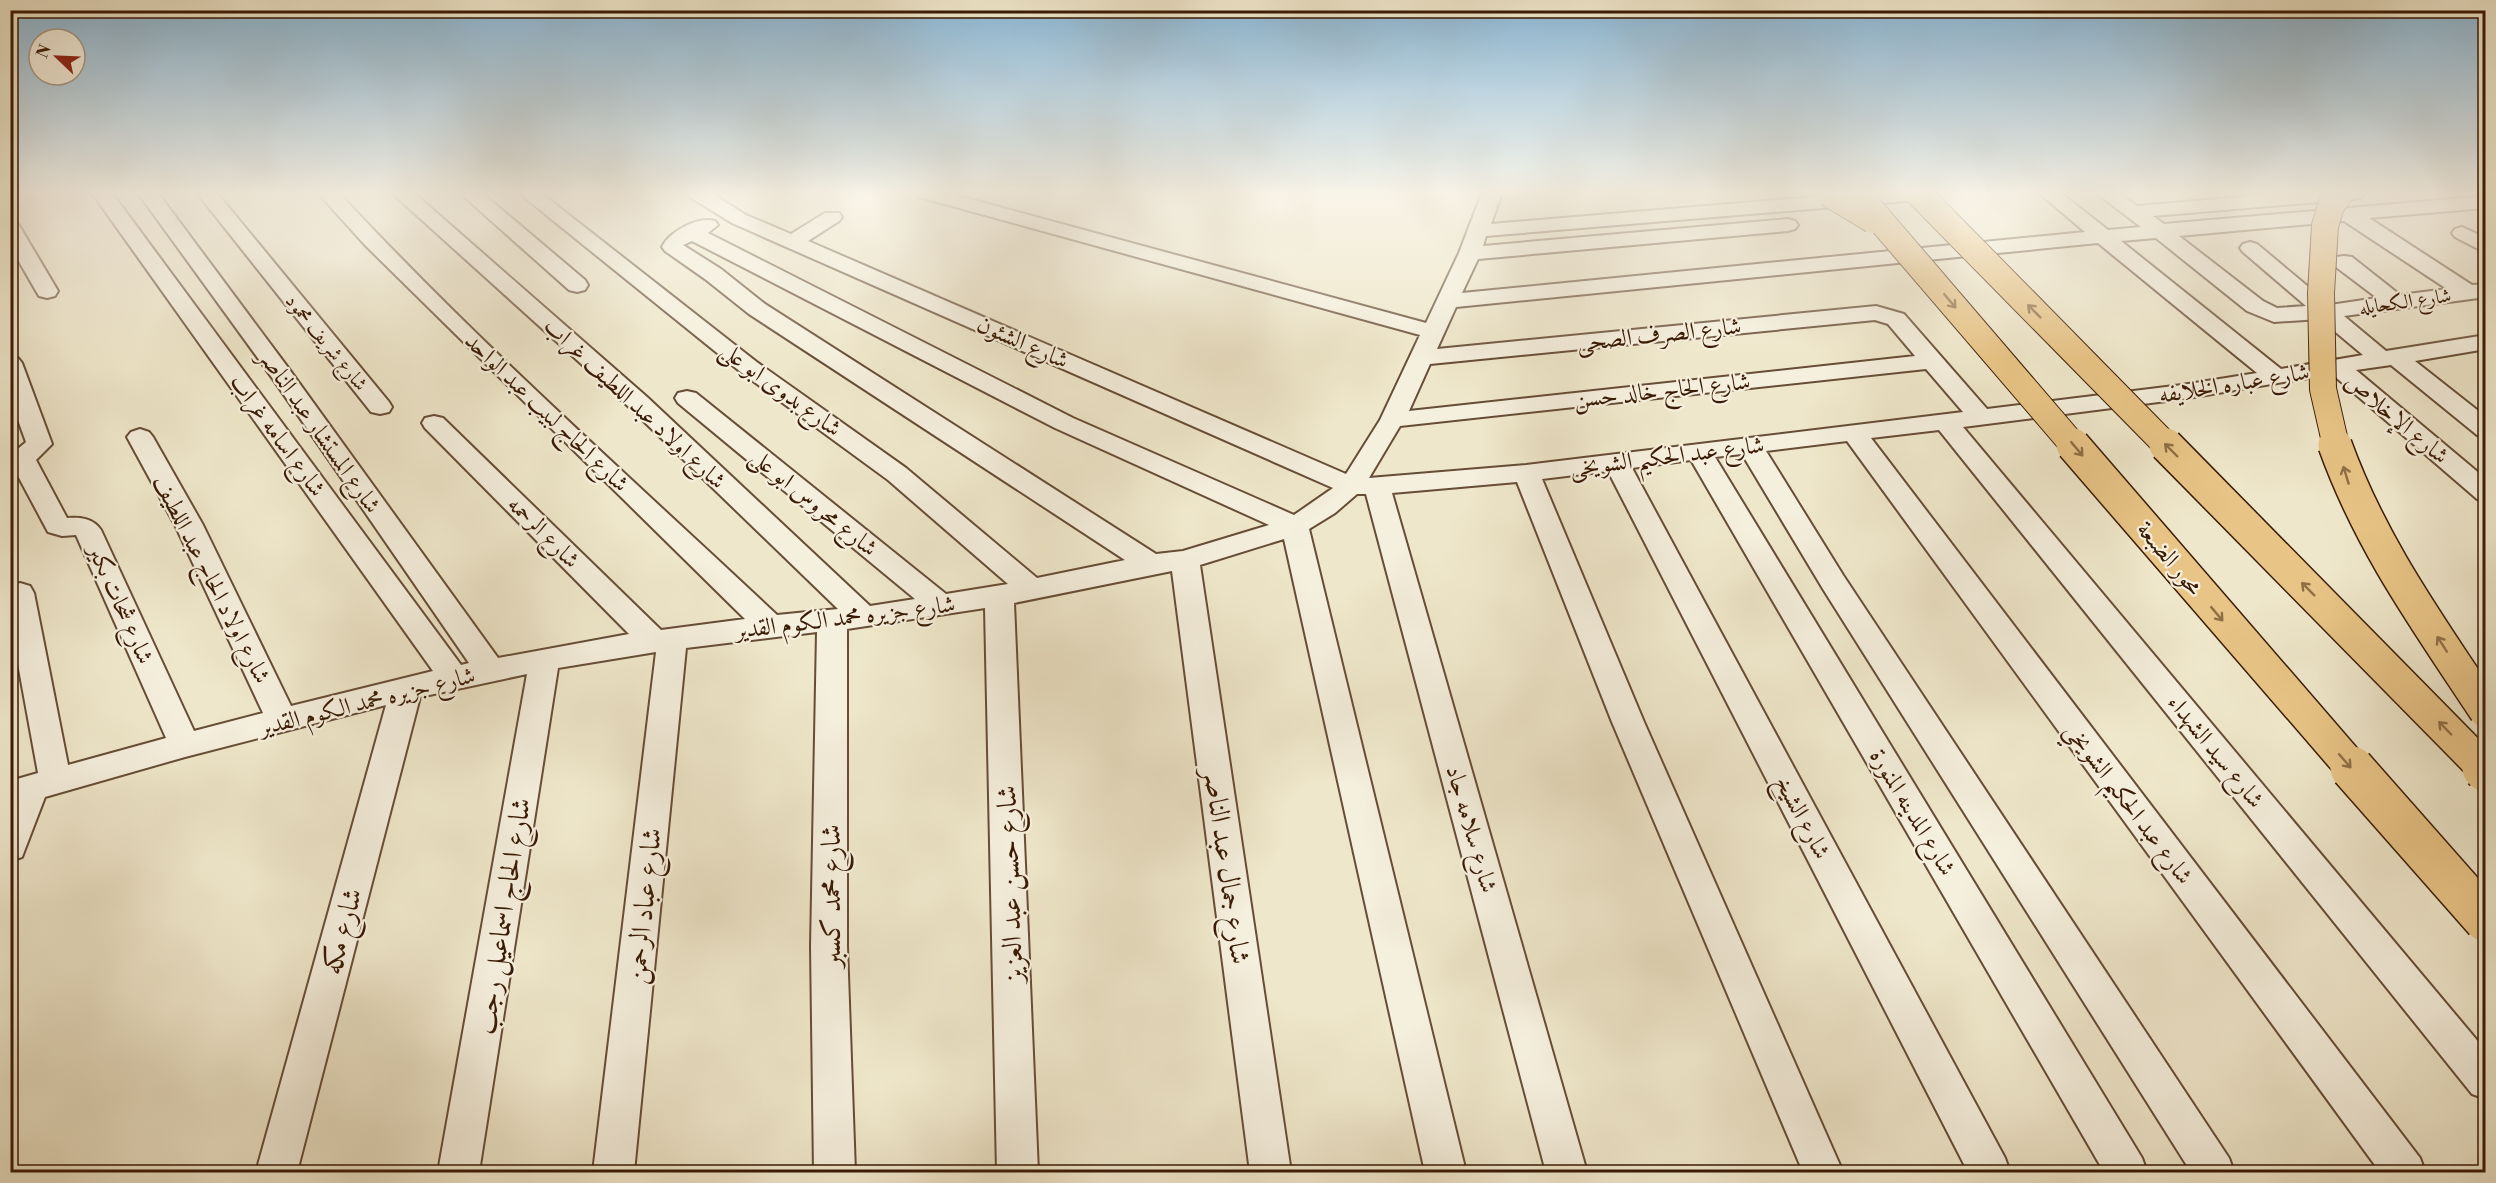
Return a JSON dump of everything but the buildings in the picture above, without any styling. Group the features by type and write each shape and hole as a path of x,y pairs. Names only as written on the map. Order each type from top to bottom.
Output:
{"highway":[{"name":"محور الضبعة","path":"1905,248 2237,638 2486,920"},
{"path":"1972,248 2486,770"},
{"path":"2324,248 2320,350 2325,402 2349,485 2376,542 2486,711"}],"street":[{"path":"22,248 47,291"},
{"name":"شارع اسامه غراب","path":"142,248 454,677"},
{"name":"شارع المستشار عبد الناصر","path":"189,248 281,374 491,670"},
{"name":"شارع شريف محمود","path":"252,248 380,407"},
{"name":"شارع الحاج لبيب عبد الواحد","path":"379,248 513,380 770,626"},
{"name":"شارع اولاد عبد اللطيف غراب","path":"464,248 638,402 848,618"},
{"path":"534,248 577,285"},
{"name":"شارع بدوى ابو على","path":"599,248 750,368 897,474 1015,593"},
{"path":"674,248 775,321 1151,564"},
{"path":"722,248 1064,423 1294,526 1446,1173"},
{"name":"شارع الشئون","path":"808,248 1364,486"},
{"path":"1128,248 1434,332"},
{"name":"شارع جزيره محمد الكوم القدير","path":"32,787 185,745 454,677 605,648 942,606 1015,593 1151,564 1185,560 1294,526 1364,486 1471,248"},
{"path":"1448,301 1988,248"},
{"path":"2117,248 2277,377"},
{"name":"شارع الكحايله","path":"2182,248 2264,312 2281,316 2476,291"},
{"path":"2411,248 2476,291"},
{"path":"2250,249 2325,312 2389,358 2474,411 2486,430"},
{"path":"2344,262 2395,302"},
{"name":"شارع الصرف الصحى","path":"1421,358 1876,313 1896,319 1932,361"},
{"name":"شارع عباره الخلايفه","path":"1982,418 2182,392 2486,342"},
{"path":"1932,361 1982,418"},
{"name":"شارع الحاج خالد حسن","path":"1392,420 1932,361"},
{"name":"شارع شحات بكير","path":"10,363 39,444 22,459 58,526 63,528 80,526 87,530 185,745"},
{"name":"شارع الإخلاص","path":"2336,366 2486,494"},
{"name":"شارع محروس ابو على","path":"687,398 942,606"},
{"name":"شارع عبد الحكيم الشويخى","path":"1364,486 1526,473 1982,418"},
{"name":"شارع سيد الشهداء","path":"1946,422 2486,1080"},
{"name":"شارع الرحمه","path":"434,423 663,640"},
{"name":"شارع عبد الحكيم الشويخي","path":"1854,433 2404,1173"},
{"name":"شارع اولاد الحاج عبد اللطيف","path":"140,437 189,525 283,722"},
{"path":"1750,446 1864,631 2214,1173"},
{"name":"شارع المدينه المنورة","path":"1699,452 2127,1173"},
{"name":"شارع الشيخ","path":"1616,462 1990,1173"},
{"path":"1526,473 1628,722 1823,1173"},
{"name":"شارع سلامه جاد","path":"1364,486 1567,1173"},
{"name":"شارع جمال عبد الناصر","path":"1185,560 1270,1173"},
{"path":"10,847 32,787 20,593"},
{"name":"شارع حسن عبد العزيز","path":"1015,593 1018,1173"},
{"name":"شارع محمد كسبر","path":"835,1173 829,946 848,618"},
{"name":"شارع عباد الرحمن","path":"614,1173 663,640"},
{"name":"شارع الحاج اسماعيل رجب","path":"459,1173 544,660"},
{"name":"شارع مكه","path":"276,1173 406,690"}]}
